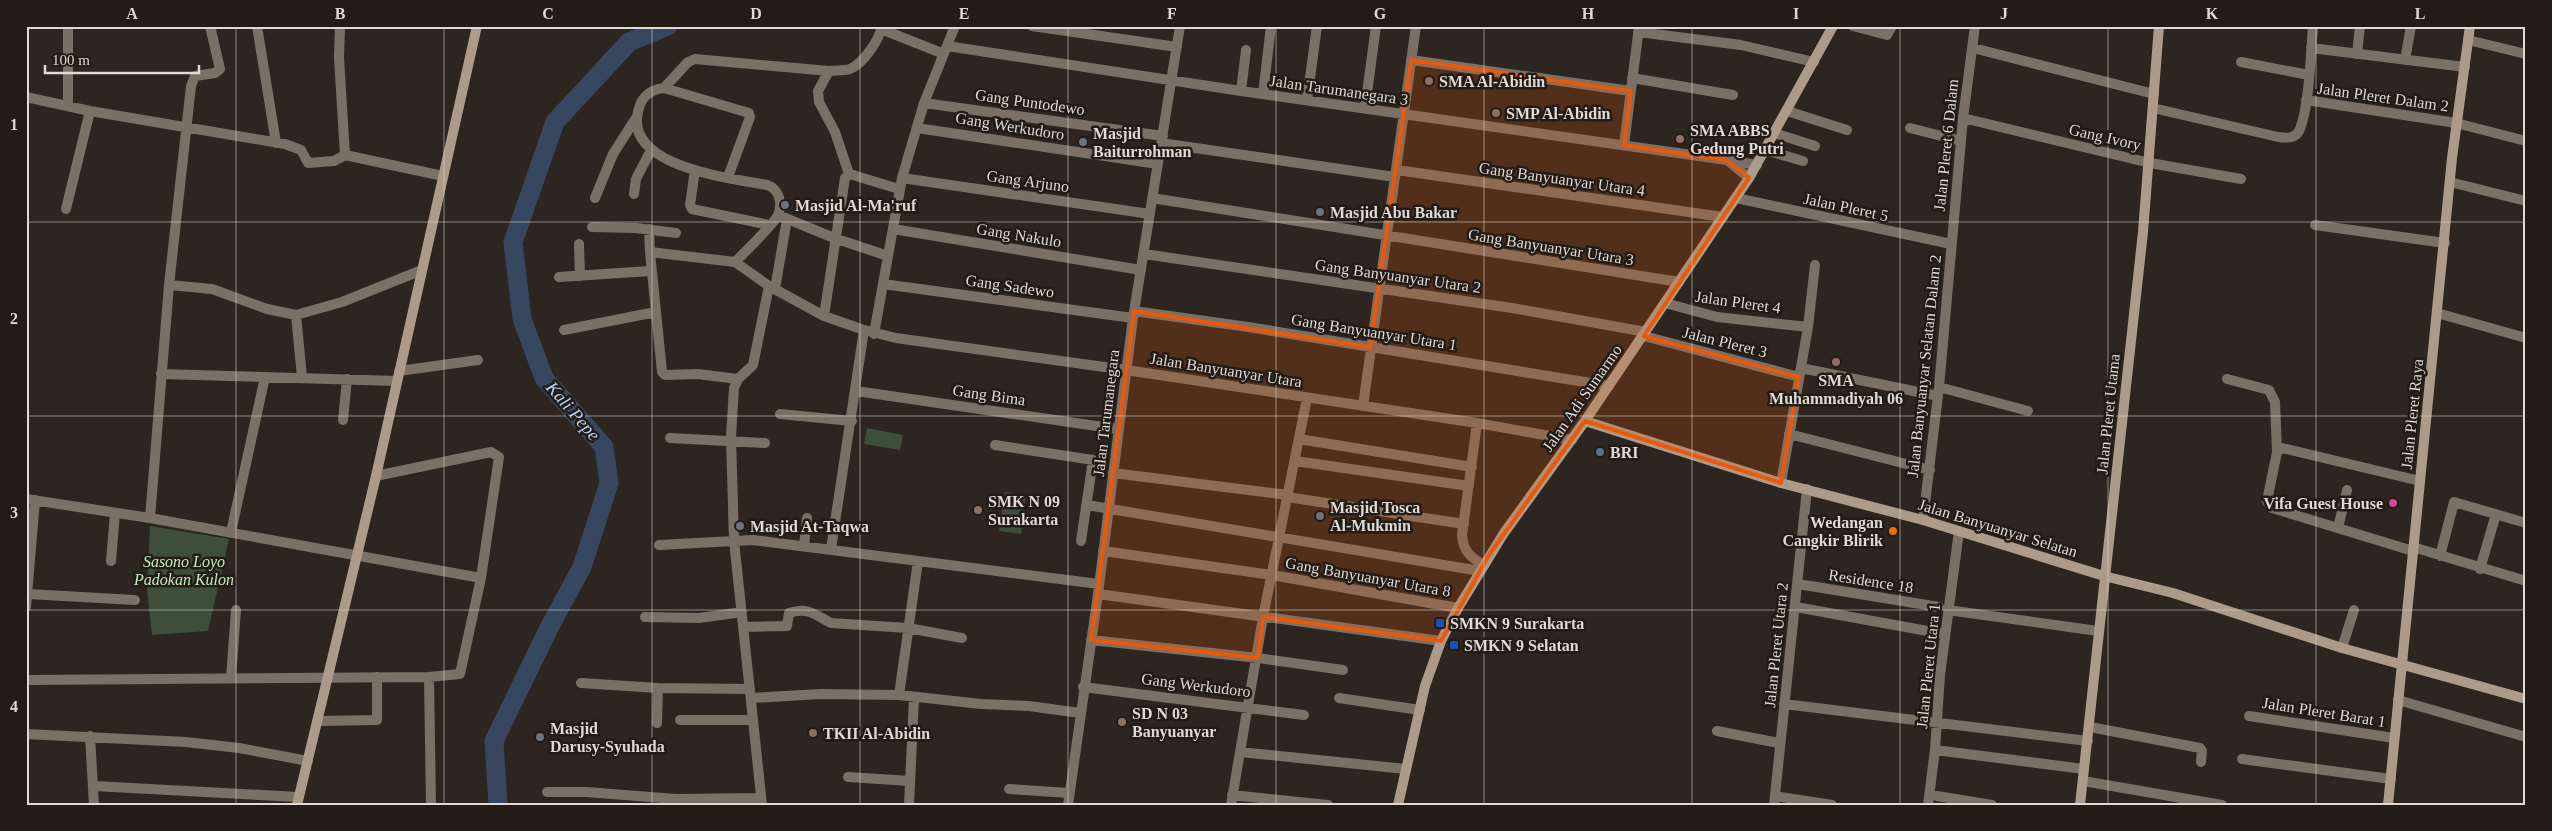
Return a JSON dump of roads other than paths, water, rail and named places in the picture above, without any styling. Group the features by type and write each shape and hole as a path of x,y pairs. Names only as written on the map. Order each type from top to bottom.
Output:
{"street":[{"path":"68,26 68,105"},
{"path":"150,518 161,374 185,126 192,80 199,74 214,73 220,69 210,26"},
{"path":"257,26 276,143"},
{"path":"340,26 339,58 345,155"},
{"path":"94,786 298,801 376,476 477,26"},
{"path":"874,334 901,183 924,103 955,26"},
{"path":"1032,26 1177,47"},
{"name":"Jalan Tarumanegara","path":"1068,805 1103,551 1117,429 1180,26"},
{"path":"1263,94 1271,26"},
{"path":"1306,100 1318,26"},
{"path":"1365,108 1376,26"},
{"path":"1363,406 1416,26"},
{"name":"Jalan Adi Sumarmo","path":"1398,805 1420,710 1441,641 1458,608 1481,568 1585,422 1736,198 1757,165 1833,26"},
{"path":"1853,26 1887,35 1892,26"},
{"name":"Jalan Pleret 6 Dalam","path":"1951,244 1963,118 1975,26"},
{"name":"Jalan Pleret Utama","path":"2080,805 2150,163 2152,108 2159,26"},
{"path":"2152,108 2288,138 2299,131 2306,100 2313,26"},
{"path":"2357,54 2360,26"},
{"path":"2405,60 2411,26"},
{"name":"Jalan Pleret Raya","path":"2388,805 2456,122 2470,26"},
{"path":"664,88 688,62 694,59 826,70 848,69 857,64 874,45 881,28"},
{"name":"Jalan Tarumanegara 3","path":"881,28 946,50 1172,80 1757,165"},
{"path":"1624,145 1639,29 1741,45 1814,62"},
{"path":"2468,40 2526,54"},
{"path":"1973,48 2154,94"},
{"path":"2311,48 2465,67"},
{"path":"1241,91 1246,50"},
{"path":"1411,60 1631,91"},
{"path":"2241,62 2309,75"},
{"path":"824,316 834,238 845,178 848,174 835,132 819,102 818,91 826,70"},
{"path":"1632,78 1733,95"},
{"path":"595,198 613,154 636,118 639,106 647,95 656,89 664,88 749,113 750,117 728,177"},
{"path":"26,97 90,111 185,126 298,148 308,163 334,161 345,155 443,176"},
{"name":"Jalan Pleret Dalam 2","path":"2306,100 2456,122 2526,141"},
{"name":"Gang Puntodewo","path":"924,103 1162,139"},
{"path":"66,210 90,111"},
{"path":"1787,111 1847,130"},
{"path":"547,792 636,800 762,802 734,541 731,440 734,388 738,379 754,365 772,287 782,217 779,197 773,187 695,170 670,162 651,150 638,129 636,118"},
{"name":"Gang Ivory","path":"1963,118 2150,163 2241,179"},
{"name":"Gang Werkudoro","path":"917,128 1158,164"},
{"path":"1910,128 1961,140"},
{"path":"1774,134 1815,146"},
{"name":"Gang Banyuanyar Utara 4","path":"1162,139 1723,217"},
{"path":"634,194 636,179 651,150"},
{"path":"1765,150 1803,160"},
{"path":"1727,160 1748,178"},
{"path":"695,170 690,208 768,225"},
{"name":"Gang Arjuno","path":"848,174 901,183 1150,214"},
{"path":"2450,182 2526,202"},
{"name":"Gang Banyuanyar Utara 3","path":"1152,198 1679,282"},
{"name":"Jalan Pleret 5","path":"1736,198 1951,244"},
{"path":"650,252 735,262 768,225 782,217"},
{"path":"782,217 834,238 888,256"},
{"path":"2315,225 2445,243"},
{"path":"592,227 649,229 676,233"},
{"path":"649,229 650,272 662,372 665,374 698,374 738,379"},
{"name":"Gang Nakulo","path":"893,229 1141,270"},
{"path":"578,244 580,276"},
{"name":"Jalan Banyuanyar Selatan Dalam 2","path":"1923,520 1938,392 1951,244"},
{"name":"Gang Banyuanyar Utara 2","path":"1144,254 1512,308 1645,334"},
{"name":"Jalan Banyuanyar Utara","path":"735,262 772,287 824,316 874,334 1477,423 1572,440"},
{"path":"1781,483 1808,327 1815,264"},
{"path":"170,285 212,289 267,309 296,315 342,302 422,270"},
{"path":"559,277 650,272"},
{"name":"Gang Sadewo","path":"883,284 1134,315"},
{"name":"Jalan Pleret 4","path":"1665,303 1717,317 1808,327"},
{"path":"564,330 656,312"},
{"path":"2437,313 2526,338"},
{"path":"296,315 302,377"},
{"name":"Gang Banyuanyar Utara 1","path":"1134,315 1370,346 1609,386"},
{"path":"831,549 852,421 864,330"},
{"name":"Jalan Pleret 3","path":"1645,334 1800,373 1938,392 2028,411"},
{"path":"161,374 347,379 398,376 478,360"},
{"path":"231,532 265,377"},
{"path":"344,420 347,379"},
{"path":"2227,379 2269,390 2275,402 2277,452 2268,504 2272,508 2526,581"},
{"name":"Gang Bima","path":"856,391 1117,429"},
{"path":"1306,398 1263,617 1258,658 1232,800 1328,805"},
{"path":"780,414 852,421"},
{"name":"Jalan Banyuanyar Selatan","path":"1585,422 1781,483 1923,520 2104,576 2173,593 2342,648 2526,699"},
{"path":"1477,423 1462,535 1464,548 1481,568"},
{"path":"1789,434 1930,470"},
{"path":"670,438 766,443"},
{"path":"1299,439 1472,466"},
{"path":"995,445 1092,458 1094,462 1081,540"},
{"path":"2277,452 2282,448 2420,480"},
{"path":"26,680 430,677 460,674 481,578 500,461 496,454 491,452 376,476"},
{"path":"1295,461 1470,486"},
{"path":"1113,474 1287,496 1464,524"},
{"name":"Jalan Pleret Utara 2","path":"1774,800 1796,607 1807,489"},
{"path":"2338,528 2347,490"},
{"path":"26,607 31,500 231,532 357,557 481,578"},
{"path":"2440,556 2454,502 2526,523"},
{"path":"1087,505 1279,538 1481,568"},
{"path":"111,560 115,513"},
{"path":"2480,569 2496,514"},
{"path":"804,546 807,518"},
{"name":"Jalan Pleret Utara 1","path":"1928,805 1935,750 1936,703 1944,634 1944,608 1959,531"},
{"path":"658,545 753,540 831,549 918,560 1263,617 1441,641"},
{"name":"Gang Banyuanyar Utara 8","path":"1103,551 1272,576 1458,608"},
{"path":"899,695 918,560"},
{"name":"Residence 18","path":"1798,584 2098,631"},
{"path":"28,594 135,600"},
{"path":"1796,607 1944,634"},
{"path":"231,678 236,610"},
{"path":"2342,648 2354,610"},
{"path":"744,627 787,626 789,613 805,611 821,616 831,624 908,628 962,638"},
{"path":"645,617 699,618 742,612"},
{"path":"1091,640 1258,658 1343,670"},
{"path":"318,721 377,720 377,677"},
{"path":"430,677 431,805"},
{"path":"581,683 751,693 899,695 914,698 1029,706 1080,713"},
{"name":"Gang Werkudoro","path":"1083,687 1304,714"},
{"path":"657,722 658,688"},
{"path":"909,805 914,698"},
{"path":"1339,698 1420,710"},
{"path":"2398,700 2526,737"},
{"path":"1784,704 2088,741"},
{"name":"Jalan Pleret Barat 1","path":"2249,716 2394,738"},
{"path":"680,720 752,720"},
{"path":"2090,727 2200,748 2202,751 2201,762"},
{"path":"1717,731 1779,743"},
{"path":"26,734 90,736 204,744 239,748 308,761"},
{"path":"90,736 94,805"},
{"path":"1935,750 2084,770"},
{"path":"1240,752 1406,769"},
{"path":"2242,759 2390,780"},
{"path":"848,777 910,780"},
{"path":"2082,781 2222,805"},
{"path":"1008,789 1069,793"},
{"path":"1937,796 1992,805"},
{"path":"1774,800 1832,805"}],"waterway":[{"name":"Kali Pepe","path":"498,805 494,741 550,626 582,567 609,483 604,447 544,378 522,319 513,242 555,122 629,42 668,26"}],"place":[{"name":"SMA Al-Abidin","path":"1429,81"},
{"name":"SMP Al-Abidin","path":"1496,113"},
{"name":"SMA ABBS Gedung Putri","path":"1680,139"},
{"name":"Masjid Baiturrohman","path":"1083,142"},
{"name":"Masjid Al-Ma'ruf","path":"785,205"},
{"name":"Masjid Abu Bakar","path":"1320,212"},
{"name":"SMA Muhammadiyah 06","path":"1836,362"},
{"name":"BRI","path":"1600,452"},
{"name":"Vifa Guest House","path":"2393,503"},
{"name":"SMK N 09 Surakarta","path":"978,510"},
{"name":"Masjid Tosca Al-Mukmin","path":"1320,516"},
{"name":"Masjid At-Taqwa","path":"740,526"},
{"name":"Wedangan Cangkir Blirik","path":"1893,531"},
{"name":"SMKN 9 Surakarta","path":"1440,623"},
{"name":"SMKN 9 Selatan","path":"1454,645"},
{"name":"SD N 03 Banyuanyar","path":"1122,722"},
{"name":"TKII Al-Abidin","path":"813,733"},
{"name":"Masjid Darusy-Syuhada","path":"540,737"}],"park label":[{"name":"Sasono Loyo Padokan Kulon","path":"184,570"}]}
